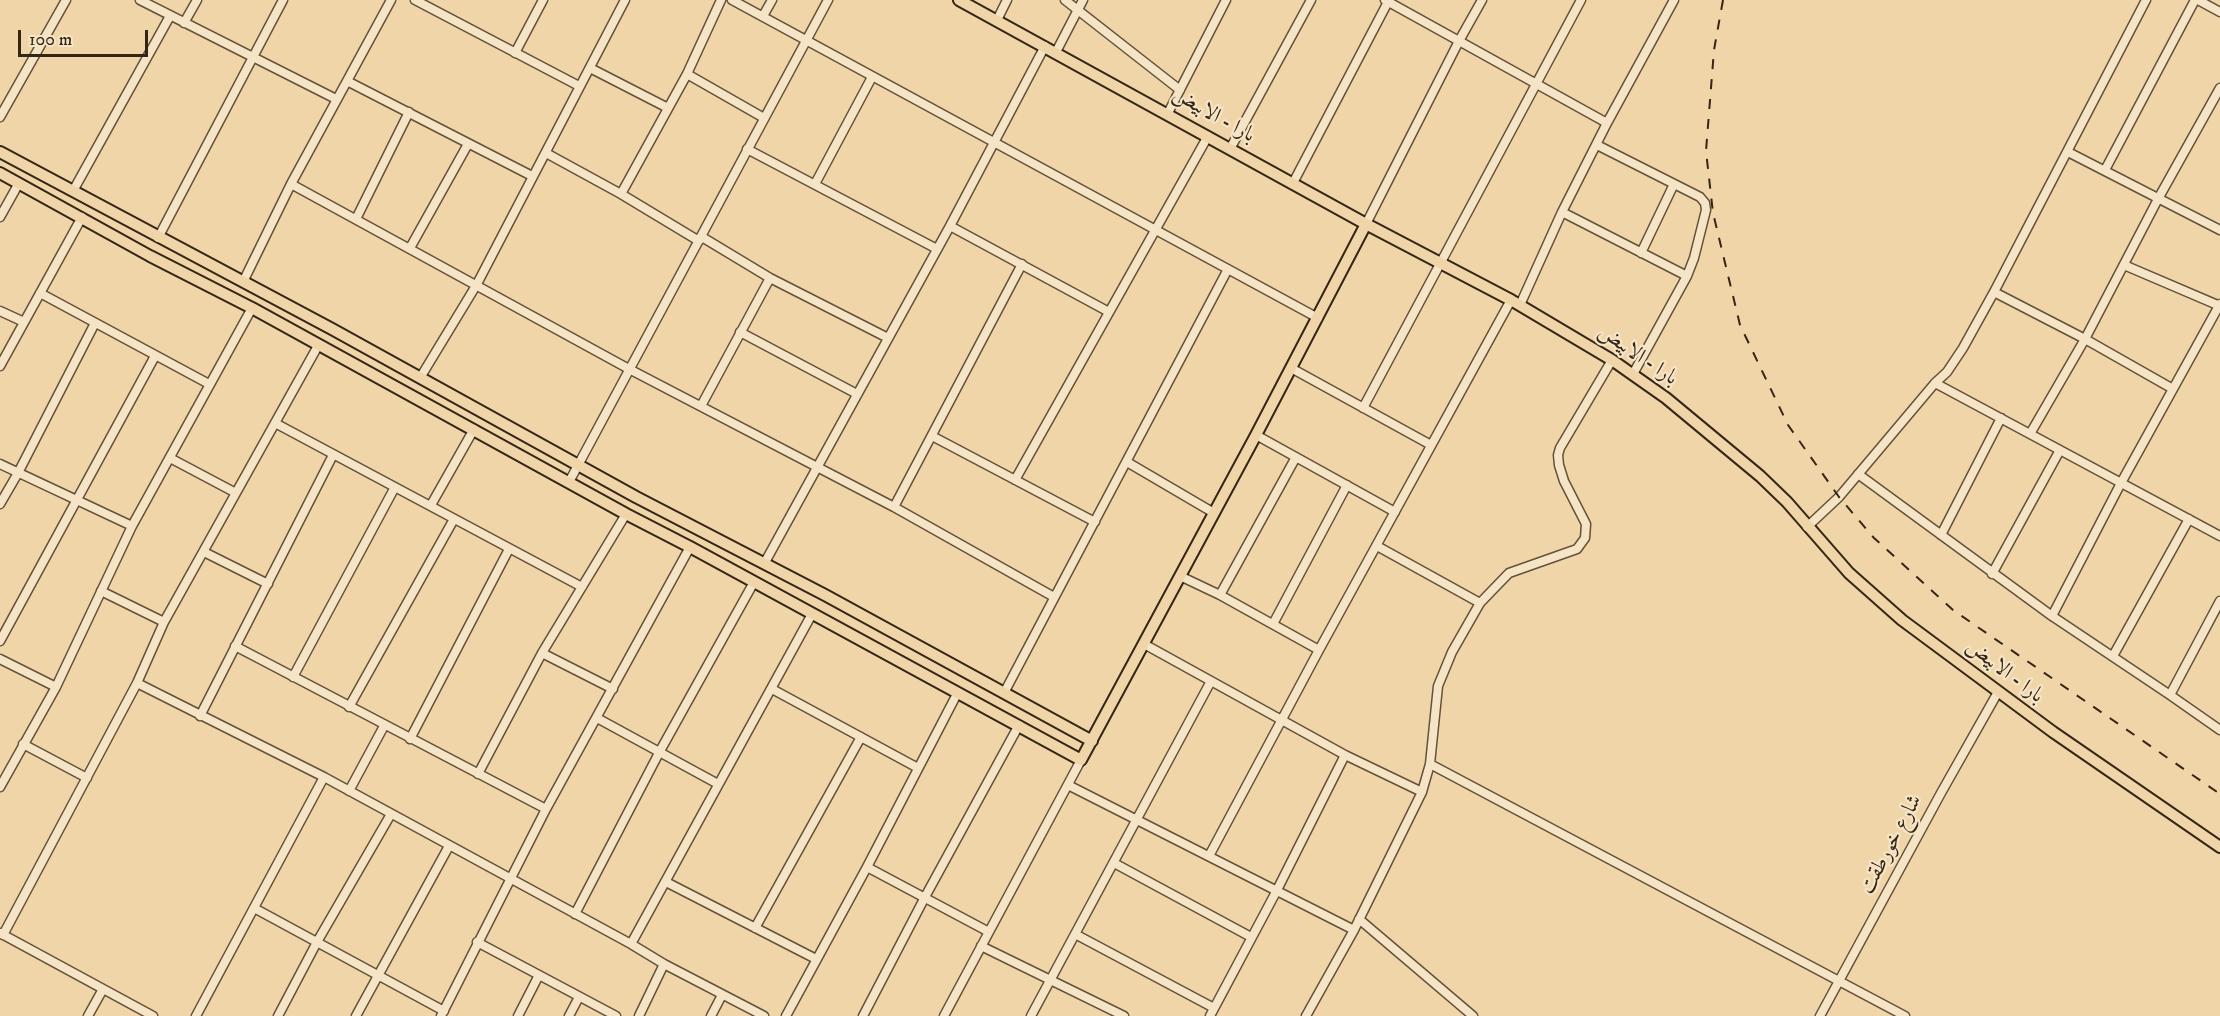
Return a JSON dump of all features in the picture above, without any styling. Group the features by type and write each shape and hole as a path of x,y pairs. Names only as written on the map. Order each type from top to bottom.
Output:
{"main road":[{"name":"بارا - الابيض","path":"959,0 1366,224 1515,302 1612,360 1666,398 1760,476 1787,502 1849,573 1902,620 2062,739 2220,847"},
{"path":"0,152 1092,741"},
{"path":"0,173 150,256 319,344 626,514 1081,760 1256,435 1366,224"}],"street":[{"path":"0,117 66,0"},
{"path":"140,0 153,3 170,16 336,99"},
{"path":"184,23 197,0"},
{"path":"158,237 283,0"},
{"path":"243,282 291,184 391,0"},
{"path":"415,0 579,86"},
{"path":"514,53 543,0"},
{"path":"420,378 477,284 625,0"},
{"path":"621,194 687,74 721,0"},
{"path":"732,0 1318,318"},
{"path":"763,16 772,0"},
{"path":"569,482 828,0"},
{"path":"997,20 1007,0"},
{"path":"1065,0 1180,90"},
{"path":"1056,52 1083,0"},
{"path":"1168,113 1226,0"},
{"path":"1230,149 1311,0"},
{"path":"1366,224 1482,0"},
{"path":"1363,408 1581,0"},
{"path":"1209,856 1431,445 1515,302 1607,123 1674,0"},
{"path":"1807,527 1839,497 1935,383 1947,372 1963,348 2146,0"},
{"path":"2105,170 2197,0 2220,12"},
{"path":"1293,183 1388,1 1607,123"},
{"path":"73,191 170,16"},
{"path":"764,564 950,226 1045,46"},
{"path":"590,68 668,108"},
{"path":"687,74 764,118"},
{"path":"815,184 872,77"},
{"path":"347,81 532,176"},
{"path":"2030,434 2085,339 2158,199 2220,88"},
{"path":"357,219 409,112"},
{"path":"1015,480 1208,136"},
{"path":"410,248 468,144"},
{"path":"1597,145 1700,197 1705,203 1706,210 1687,276 1633,375"},
{"path":"747,149 937,249"},
{"path":"2068,152 2220,230"},
{"path":"546,153 770,278 888,338"},
{"path":"0,217 19,183"},
{"path":"291,184 629,369 894,507 1054,597"},
{"path":"1641,253 1674,184"},
{"path":"1563,212 1687,276"},
{"path":"0,366 82,217"},
{"path":"950,226 1109,312"},
{"path":"894,507 1022,264"},
{"path":"2052,616 2121,483 2220,305 2124,265"},
{"path":"1004,693 1228,269"},
{"path":"701,406 770,278"},
{"path":"40,292 209,384"},
{"path":"1994,292 2085,339 2173,389"},
{"path":"0,787 56,687 132,526 252,308"},
{"path":"0,311 24,322"},
{"path":"0,504 94,323"},
{"path":"740,332 857,394"},
{"path":"153,1016 2,934 137,683 164,622 319,344"},
{"path":"0,641 155,356"},
{"path":"1306,1016 1354,930 1422,792 1430,764 1438,686 1452,652 1480,603 1509,573 1577,549 1585,538 1586,524 1564,481 1558,455 1612,360"},
{"path":"1291,368 1431,445"},
{"path":"1935,383 2188,519 2219,533"},
{"path":"1941,535 2001,418"},
{"path":"275,423 582,587"},
{"path":"431,505 474,429"},
{"path":"1256,435 1395,512"},
{"path":"932,436 1095,522"},
{"path":"1992,574 2060,450"},
{"path":"200,716 333,455"},
{"path":"1220,595 1296,457"},
{"path":"171,458 236,493"},
{"path":"1127,462 1214,513"},
{"path":"0,464 132,526"},
{"path":"1858,474 1992,574 2220,730"},
{"path":"1273,624 1347,485"},
{"path":"293,676 395,487"},
{"path":"478,774 542,653 626,514"},
{"path":"349,707 454,519"},
{"path":"2113,656 2188,519"},
{"path":"1377,546 1480,603"},
{"path":"254,908 378,975 442,1013 546,809 690,547"},
{"path":"410,738 509,549"},
{"path":"204,552 268,584"},
{"path":"1180,576 1220,595 1319,650"},
{"path":"575,914 660,751 754,582"},
{"path":"101,591 164,622"},
{"path":"2170,694 2220,601"},
{"path":"631,944 812,614"},
{"path":"1144,644 1281,721 1422,792"},
{"path":"235,646 546,809"},
{"path":"542,653 613,689"},
{"path":"0,659 56,687"},
{"path":"1030,1016 1211,681"},
{"path":"137,683 324,777 664,964 764,1016"},
{"path":"772,689 918,768"},
{"path":"786,1016 958,692"},
{"name":"شارع خورطقت","path":"1820,1016 1998,692"},
{"path":"597,717 718,784"},
{"path":"863,1016 1019,725"},
{"path":"349,791 384,726"},
{"path":"755,928 861,736"},
{"path":"23,744 87,778"},
{"path":"1075,934 1212,1012 1345,755"},
{"path":"944,1016 1081,760"},
{"path":"1430,764 1905,1016"},
{"path":"196,1016 324,777"},
{"path":"1068,785 1354,930"},
{"path":"278,1016 317,942 391,814"},
{"path":"356,1016 448,846"},
{"path":"1114,863 1251,937"},
{"path":"867,867 989,932"},
{"path":"666,882 816,959"},
{"path":"1359,919 1473,1016"},
{"path":"477,942 616,1016"},
{"path":"981,946 1119,1015"},
{"path":"639,1016 664,964"},
{"path":"518,1016 539,975"},
{"path":"88,1016 103,989"},
{"path":"711,1016 723,994"},
{"path":"569,1016 579,997"}],"railway":[{"path":"1723,0 1714,50 1706,151 1713,213 1740,325 1788,425 1839,497 1874,538 1953,610 2220,794"}]}
